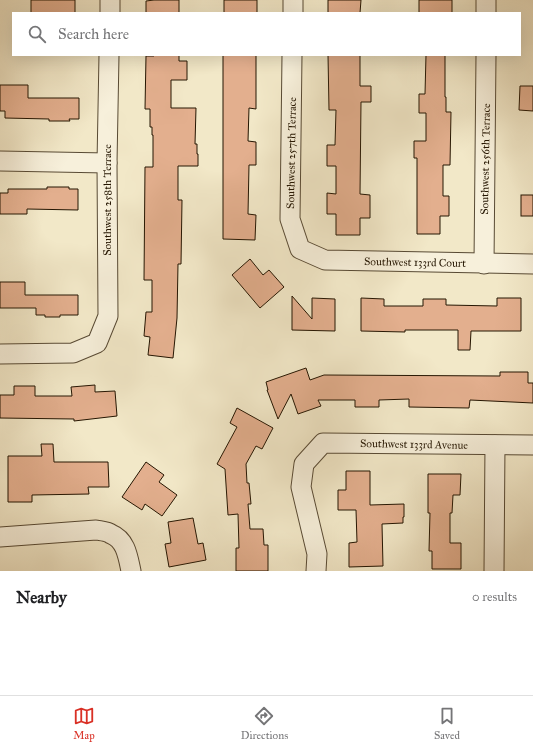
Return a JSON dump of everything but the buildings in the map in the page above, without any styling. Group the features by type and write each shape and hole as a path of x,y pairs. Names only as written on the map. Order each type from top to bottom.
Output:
{"street":[{"path":"110,0 110,12"},
{"path":"293,0 293,12"},
{"path":"486,0 486,12"},
{"name":"Southwest 258th Terrace","path":"0,354 73,353 96,344 108,316 107,163 109,56"},
{"name":"Southwest 257th Terrace","path":"292,56 290,220 300,249"},
{"name":"Southwest 256th Terrace","path":"484,264 486,56"},
{"path":"0,161 107,163"},
{"name":"Southwest 133rd Court","path":"300,249 325,260 533,264"},
{"name":"Southwest 133rd Avenue","path":"316,571 317,554 301,487 304,464 323,443 533,445"},
{"path":"494,571 495,445"},
{"path":"0,537 96,530 111,533 118,538 126,548 131,571"}]}
